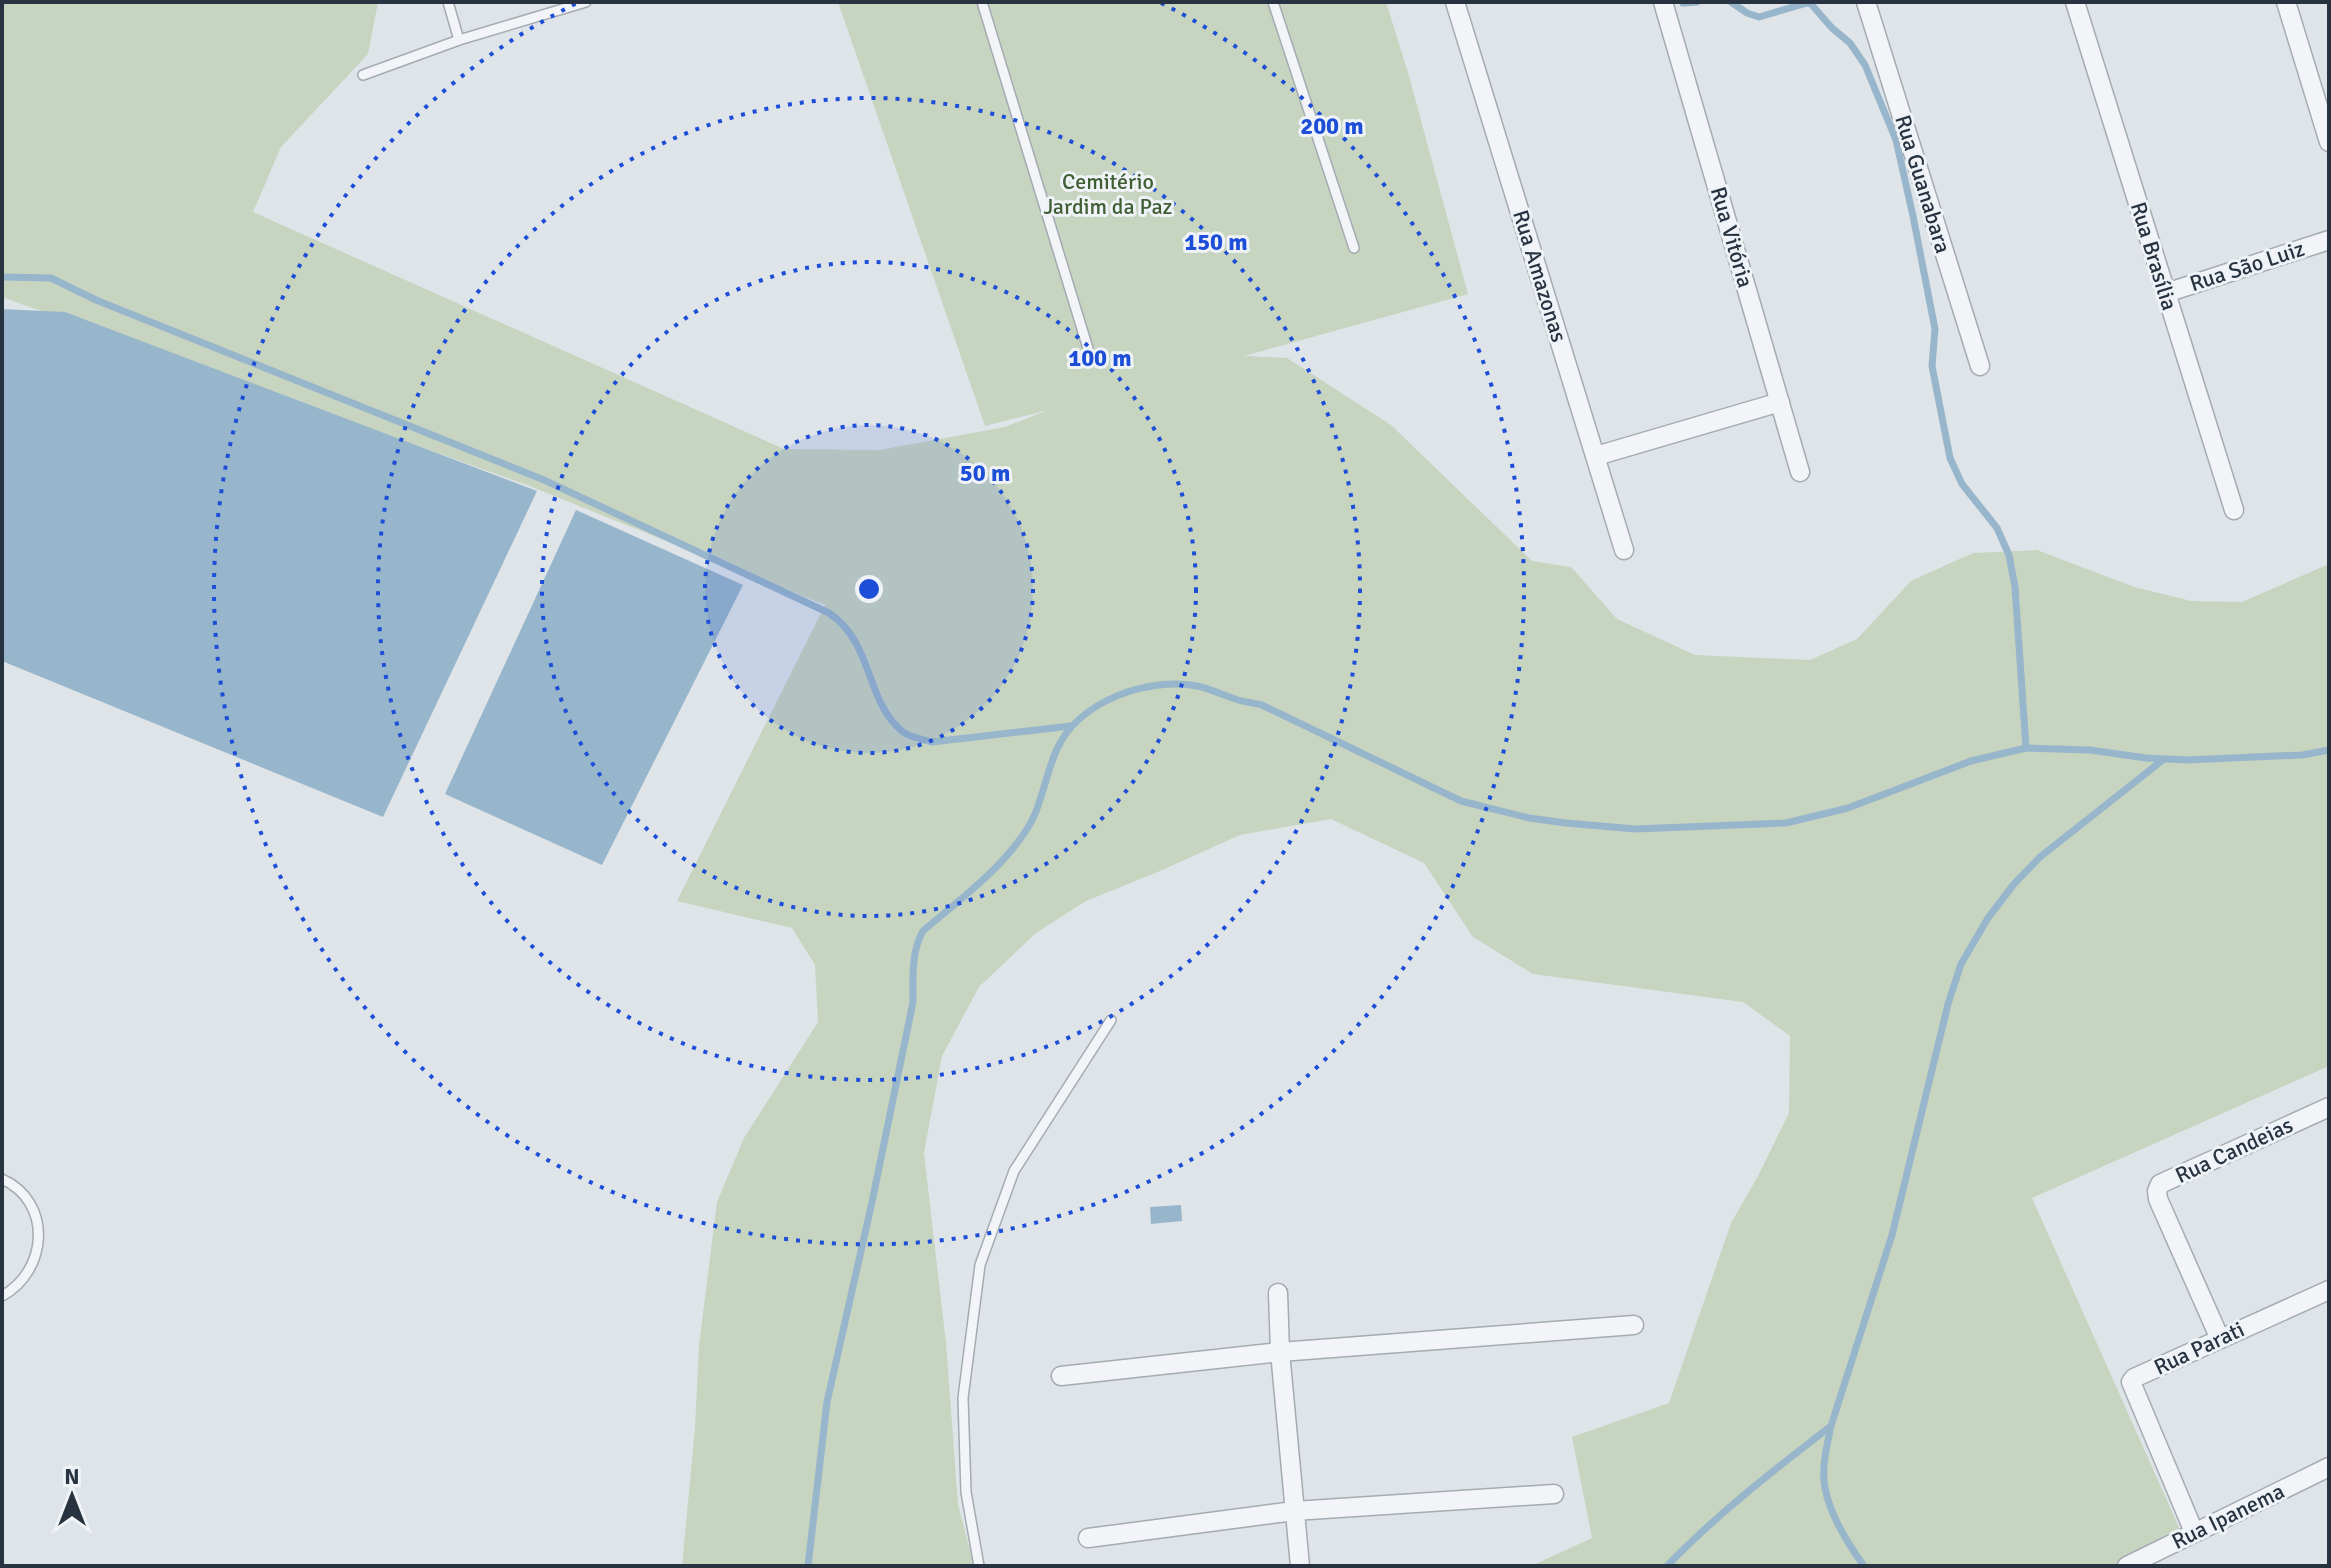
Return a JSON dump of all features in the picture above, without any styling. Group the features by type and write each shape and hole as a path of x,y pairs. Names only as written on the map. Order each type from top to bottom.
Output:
{"street":[{"name":"Rua Amazonas","path":"1455,2 1624,550"},
{"name":"Rua Vitória","path":"1663,2 1800,472"},
{"name":"Rua Guanabara","path":"1866,2 1980,366"},
{"name":"Rua Brasília","path":"2075,2 2234,510"},
{"path":"2286,2 2329,142"},
{"name":"Rua São Luiz","path":"2166,293 2329,240"},
{"path":"1596,456 1780,402"},
{"name":"Rua Candeias","path":"2220,1339 2158,1199 2160,1184 2329,1107"},
{"name":"Rua Parati","path":"2194,1532 2131,1382 2329,1290"},
{"path":"1278,1293 1280,1352 1300,1566"},
{"path":"1061,1376 1280,1352 1634,1325"},
{"name":"Rua Ipanema","path":"2127,1566 2329,1467"},
{"path":"1088,1538 1294,1511 1554,1494"}],"lane":[{"path":"448,2 459,40"},
{"path":"363,75 459,40 586,2"},
{"path":"982,2 1090,355"},
{"path":"1273,2 1354,248"},
{"path":"979,1566 966,1492 963,1398 980,1265 1014,1171 1111,1020"},
{"path":"2,1179 23,1194 33,1210 39,1229 38,1249 32,1267 21,1283 2,1296"}],"green space":[{"name":"Cemitério Jardim da Paz","path":"2,2 378,2 368,54 281,147 253,212 784,449 879,450 1005,427 1048,410 985,426 838,2 1386,2 1468,294 1244,356 1287,358 1391,425 1532,561 1571,567 1617,619 1695,655 1810,660 1857,639 1911,581 1973,553 2037,550 2134,587 2191,601 2242,602 2329,564 2329,1066 2032,1198 2181,1532 2115,1566 1531,1566 1592,1538 1572,1437 1669,1403 1731,1223 1789,1113 1790,1036 1743,1002 1533,974 1473,937 1424,863 1331,819 1240,835 1086,901 1036,933 979,987 942,1056 924,1153 946,1343 958,1504 974,1566 682,1566 699,1345 717,1202 744,1138 818,1022 815,965 792,928 677,901 825,605 527,485 2,297"}],"water":[{"path":"2,309 65,312 537,491 383,817 2,661"},
{"path":"576,510 743,585 602,865 445,794"},
{"path":"1181,1205 1182,1221 1151,1224 1150,1207"}],"waterway":[{"path":"1683,3 1697,2"},
{"path":"1731,2 1759,17 1811,4 1850,43 1865,65 1896,140 1935,329 1932,366 1950,458 1962,484 1997,528 2009,555 2015,587 2026,748"},
{"path":"2,277 51,278 96,300 544,480 829,613 844,625 854,640 891,720 910,736 932,742 1071,726"},
{"path":"808,1566 827,1402 913,1002 916,947 923,931 979,884 1017,844 1036,810 1049,769 1067,732 1081,718 1116,696 1157,685 1197,686 1262,705 1461,801 1529,818 1635,829 1786,823 1848,808 1971,761 2026,748 2090,750 2187,760 2302,755 2329,750"},
{"path":"1864,1566 1835,1519 1827,1498 1825,1457 1831,1426 1892,1235 1948,1004 1961,964 1988,918 2040,857 2164,759"},
{"path":"1667,1566 1726,1510 1831,1426"}]}
